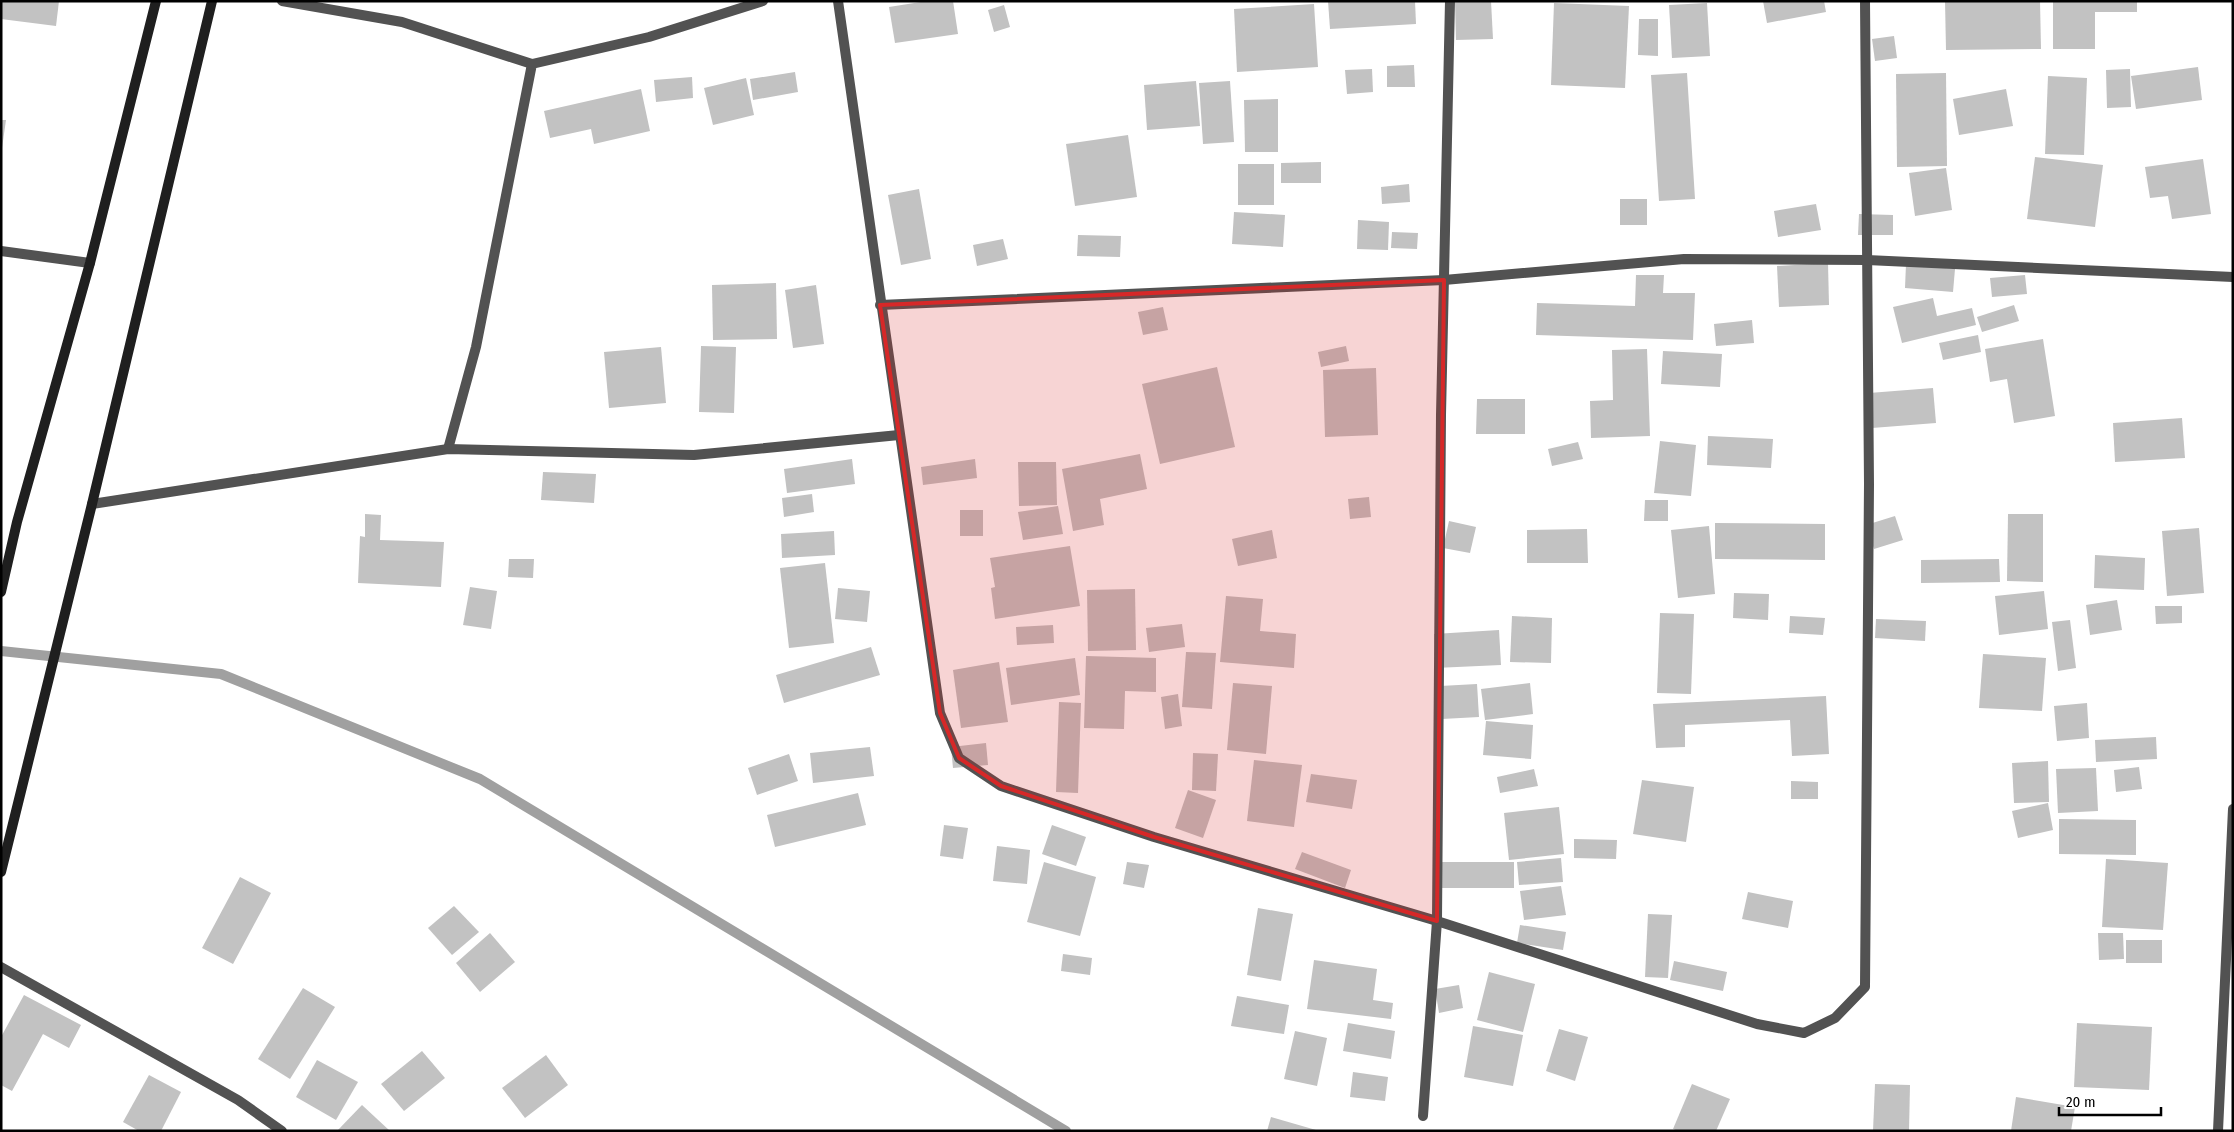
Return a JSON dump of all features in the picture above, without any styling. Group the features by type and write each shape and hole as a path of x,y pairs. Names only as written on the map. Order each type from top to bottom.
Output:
{"main road":[{"path":"1,592 17,522 90,263 156,1"},
{"path":"1,872 87,525 212,1"}],"street":[{"path":"282,1 402,22 532,64 649,37 764,1"},
{"path":"838,1 880,305 940,713 959,758 1001,786 1154,838 1437,921 1757,1024 1804,1033 1835,1018 1864,986 1869,494 1865,1"},
{"path":"1423,1116 1437,921 1441,415 1450,1"},
{"path":"448,450 476,347 532,64"},
{"path":"1,251 90,263"},
{"path":"880,305 1444,280 1684,259 1867,260 2233,277"},
{"path":"92,504 448,450 694,455 899,434"},
{"path":"2218,1131 2233,809"},
{"path":"1,967 238,1100 282,1131"}],"highlighted area":[{"path":"1444,280 1437,921 1154,837 1001,786 959,758 940,713 880,305"}],"building":[{"path":"1,1 59,1 56,26 1,19"},
{"path":"927,1 953,1 958,34 895,43 889,7"},
{"path":"1328,1 1415,1 1416,24 1330,29"},
{"path":"1491,1 1493,39 1456,40 1455,2"},
{"path":"1763,1 1824,1 1826,12 1767,23"},
{"path":"1945,1 2040,1 2041,49 1946,50"},
{"path":"2053,1 2137,1 2137,12 2095,12 2095,49 2053,49"},
{"path":"1554,3 1629,6 1625,88 1551,85"},
{"path":"1707,3 1710,56 1672,58 1669,5"},
{"path":"1314,4 1318,67 1237,72 1234,9"},
{"path":"1004,5 1010,27 994,32 988,10"},
{"path":"1639,19 1658,19 1658,56 1638,55"},
{"path":"1894,36 1897,58 1875,61 1872,39"},
{"path":"1414,65 1415,87 1387,87 1387,66"},
{"path":"2198,67 2202,100 2136,109 2131,76"},
{"path":"1372,69 1373,92 1347,94 1345,70"},
{"path":"2130,69 2131,107 2107,108 2106,70"},
{"path":"795,72 798,92 753,100 750,79"},
{"path":"1687,73 1695,199 1659,201 1651,75"},
{"path":"1946,73 1947,166 1897,167 1896,74"},
{"path":"2048,76 2087,78 2084,155 2045,154"},
{"path":"692,77 693,98 656,102 654,80"},
{"path":"746,78 754,115 713,125 704,88"},
{"path":"1196,81 1200,126 1147,130 1144,85"},
{"path":"1230,81 1234,142 1203,144 1199,83"},
{"path":"641,89 650,131 594,144 591,129 550,138 544,111"},
{"path":"2006,89 2013,126 1959,135 1953,99"},
{"path":"1278,99 1278,152 1245,152 1244,100"},
{"path":"1,120 6,120 2,148 1,148"},
{"path":"1128,135 1137,197 1075,206 1066,144"},
{"path":"2035,157 2103,165 2095,227 2027,219"},
{"path":"2203,159 2211,214 2172,219 2168,196 2150,198 2145,167"},
{"path":"1321,162 1321,183 1281,183 1281,163"},
{"path":"1238,164 1274,164 1274,205 1238,205"},
{"path":"1946,168 1952,210 1915,216 1909,173"},
{"path":"1409,184 1410,202 1382,204 1381,187"},
{"path":"919,189 931,259 901,265 888,195"},
{"path":"1620,199 1647,199 1647,225 1620,225"},
{"path":"1816,204 1821,230 1778,237 1774,211"},
{"path":"1234,212 1285,215 1283,247 1232,244"},
{"path":"1859,214 1893,215 1893,235 1858,235"},
{"path":"1358,220 1389,222 1388,250 1357,249"},
{"path":"1392,232 1418,233 1417,249 1391,248"},
{"path":"1078,235 1121,236 1120,257 1077,256"},
{"path":"1003,239 1008,259 977,266 973,245"},
{"path":"1828,263 1829,305 1779,307 1777,266"},
{"path":"1906,264 1955,269 1953,292 1905,288"},
{"path":"1636,275 1664,275 1663,293 1695,293 1693,340 1536,335 1537,303 1635,306"},
{"path":"2025,275 2027,294 1992,297 1990,278"},
{"path":"776,283 777,339 713,340 712,285"},
{"path":"816,285 824,344 793,348 785,290"},
{"path":"1933,298 1937,316 1972,308 1976,325 1902,343 1893,307"},
{"path":"2014,305 2019,321 1982,332 1977,317"},
{"path":"1163,307 1168,330 1143,335 1138,312"},
{"path":"1752,320 1754,343 1716,346 1714,324"},
{"path":"1978,335 1981,352 1943,360 1939,343"},
{"path":"2043,339 2055,416 2014,423 2007,379 1990,382 1985,349"},
{"path":"701,346 736,347 734,413 699,412"},
{"path":"1346,346 1349,361 1321,367 1318,352"},
{"path":"661,347 666,403 609,408 604,352"},
{"path":"1647,349 1650,436 1591,438 1590,401 1613,400 1612,350"},
{"path":"1663,351 1722,354 1720,387 1661,384"},
{"path":"1217,367 1235,447 1160,464 1142,384"},
{"path":"1376,368 1378,435 1325,437 1323,370"},
{"path":"1933,388 1936,423 1872,428 1869,393"},
{"path":"1477,399 1525,399 1525,434 1476,434"},
{"path":"2182,418 2185,458 2115,462 2113,423"},
{"path":"1708,436 1773,439 1771,468 1707,465"},
{"path":"1660,441 1696,445 1691,496 1654,493"},
{"path":"1578,442 1583,459 1552,466 1548,449"},
{"path":"1140,454 1147,489 1100,499 1104,525 1073,531 1062,469"},
{"path":"852,459 855,484 787,493 784,469"},
{"path":"975,459 977,478 923,485 921,467"},
{"path":"1018,462 1056,462 1057,505 1019,506"},
{"path":"543,472 596,474 594,503 541,500"},
{"path":"812,494 814,512 784,517 782,498"},
{"path":"1369,497 1371,517 1350,519 1348,499"},
{"path":"1645,500 1668,500 1668,521 1644,521"},
{"path":"1058,506 1063,534 1023,540 1018,512"},
{"path":"960,510 983,510 983,536 960,536"},
{"path":"365,514 381,515 380,540 444,542 441,587 358,583 360,536 365,537"},
{"path":"2008,514 2043,514 2043,582 2007,581"},
{"path":"1895,516 1903,540 1874,549 1866,525"},
{"path":"1449,521 1476,527 1470,553 1443,548"},
{"path":"1715,523 1825,524 1825,560 1715,559"},
{"path":"1709,526 1715,594 1678,598 1671,530"},
{"path":"2199,528 2204,593 2167,596 2162,531"},
{"path":"1587,529 1588,563 1527,563 1527,530"},
{"path":"1272,530 1277,558 1238,566 1232,539"},
{"path":"834,531 835,555 782,558 781,534"},
{"path":"1070,546 1080,606 995,619 991,588 995,587 990,558"},
{"path":"2095,555 2145,558 2144,590 2094,588"},
{"path":"509,559 534,559 533,578 508,577"},
{"path":"1999,559 2000,582 1921,583 1921,560"},
{"path":"825,563 834,643 789,648 780,568"},
{"path":"470,587 497,591 491,629 463,625"},
{"path":"838,588 870,591 867,622 835,619"},
{"path":"1135,589 1136,650 1088,651 1087,590"},
{"path":"2044,591 2048,629 1999,635 1995,596"},
{"path":"1734,593 1769,594 1768,620 1733,618"},
{"path":"1226,596 1263,599 1260,631 1296,634 1294,668 1220,662"},
{"path":"2117,600 2122,630 2090,635 2086,605"},
{"path":"2155,606 2182,606 2182,623 2156,624"},
{"path":"1660,613 1694,614 1691,694 1657,693"},
{"path":"1512,616 1552,618 1551,663 1510,662"},
{"path":"1790,616 1825,618 1823,635 1789,633"},
{"path":"1876,619 1926,621 1925,641 1875,638"},
{"path":"2070,620 2076,668 2058,671 2052,622"},
{"path":"1182,624 1185,647 1149,652 1146,628"},
{"path":"1053,625 1054,643 1017,645 1016,627"},
{"path":"1499,630 1501,665 1435,668 1434,634"},
{"path":"871,647 880,675 784,703 776,675"},
{"path":"1186,652 1216,653 1212,709 1182,707"},
{"path":"1983,654 2046,658 2042,711 1979,708"},
{"path":"1086,656 1156,658 1156,692 1125,691 1124,729 1084,728"},
{"path":"1075,658 1080,695 1011,705 1006,668"},
{"path":"999,662 1008,722 961,728 953,670"},
{"path":"1233,683 1272,686 1266,754 1227,750"},
{"path":"1530,683 1533,714 1485,720 1481,689"},
{"path":"1477,684 1479,717 1442,719 1440,686"},
{"path":"1178,694 1182,726 1165,729 1161,697"},
{"path":"1826,696 1829,754 1792,756 1790,720 1685,725 1685,747 1656,748 1653,704"},
{"path":"1059,702 1081,703 1078,793 1056,792"},
{"path":"2087,703 2089,738 2057,741 2054,706"},
{"path":"1486,721 1533,725 1531,759 1483,755"},
{"path":"2156,737 2157,759 2096,762 2095,740"},
{"path":"986,743 988,765 953,768 951,747"},
{"path":"870,747 874,776 813,783 810,753"},
{"path":"1193,753 1218,754 1216,791 1192,790"},
{"path":"789,754 798,781 757,795 748,768"},
{"path":"1254,760 1302,765 1294,827 1247,821"},
{"path":"2048,761 2049,802 2014,803 2012,763"},
{"path":"2139,767 2142,789 2116,792 2114,770"},
{"path":"2096,768 2098,811 2058,813 2056,769"},
{"path":"1534,769 1538,786 1500,793 1497,777"},
{"path":"1311,774 1357,780 1352,809 1306,802"},
{"path":"1642,780 1694,787 1686,842 1633,834"},
{"path":"1791,781 1818,782 1818,799 1791,799"},
{"path":"1188,790 1216,800 1203,838 1175,828"},
{"path":"858,793 866,825 775,847 767,815"},
{"path":"2048,803 2053,830 2018,838 2012,811"},
{"path":"1559,807 1564,854 1509,860 1504,813"},
{"path":"2059,819 2136,820 2136,855 2059,854"},
{"path":"944,825 968,828 963,859 940,856"},
{"path":"1052,825 1086,837 1076,866 1042,854"},
{"path":"1574,839 1617,840 1616,859 1574,858"},
{"path":"997,846 1030,850 1027,884 993,881"},
{"path":"1302,852 1351,870 1345,888 1295,869"},
{"path":"1561,858 1563,882 1519,885 1517,862"},
{"path":"2106,859 2168,863 2163,930 2102,927"},
{"path":"1044,862 1096,877 1080,936 1027,922"},
{"path":"1127,862 1149,865 1144,888 1123,884"},
{"path":"1441,862 1514,862 1514,888 1441,888"},
{"path":"240,877 271,893 233,964 202,948"},
{"path":"1561,886 1566,915 1524,920 1520,891"},
{"path":"1748,892 1793,901 1788,928 1742,919"},
{"path":"454,906 479,932 452,955 428,928"},
{"path":"1258,908 1293,914 1281,981 1247,975"},
{"path":"1648,914 1672,915 1668,978 1645,977"},
{"path":"1520,925 1566,932 1563,950 1517,943"},
{"path":"490,933 515,962 480,992 456,963"},
{"path":"2098,933 2123,933 2124,959 2099,960"},
{"path":"2126,940 2162,940 2162,963 2126,963"},
{"path":"1063,954 1092,958 1090,975 1061,971"},
{"path":"1314,960 1377,969 1373,1000 1393,1003 1391,1019 1307,1009"},
{"path":"1674,961 1727,972 1723,991 1670,980"},
{"path":"1489,972 1535,984 1523,1032 1477,1020"},
{"path":"1459,985 1463,1008 1439,1013 1435,989"},
{"path":"303,988 335,1007 290,1079 258,1059"},
{"path":"24,995 81,1025 69,1048 43,1034 12,1091 1,1085 1,1037"},
{"path":"1237,996 1289,1005 1284,1034 1231,1026"},
{"path":"1348,1023 1395,1031 1391,1059 1343,1051"},
{"path":"2077,1023 2152,1027 2149,1090 2074,1087"},
{"path":"1473,1026 1523,1035 1513,1086 1464,1077"},
{"path":"1559,1029 1588,1037 1575,1081 1546,1071"},
{"path":"1295,1031 1327,1038 1317,1086 1284,1079"},
{"path":"422,1051 445,1078 404,1111 381,1084"},
{"path":"546,1055 568,1085 525,1118 502,1088"},
{"path":"317,1060 358,1082 336,1120 296,1097"},
{"path":"1353,1072 1388,1077 1385,1101 1350,1097"},
{"path":"149,1075 181,1092 161,1131 139,1131 123,1122"},
{"path":"1692,1084 1730,1099 1716,1131 1678,1131 1673,1129"},
{"path":"1875,1084 1910,1085 1909,1131 1873,1131"},
{"path":"2016,1097 2075,1107 2071,1131 2011,1131"},
{"path":"362,1105 390,1131 337,1131"},
{"path":"1271,1117 1316,1130 1316,1131 1267,1131"}],"waterway":[{"path":"1,651 221,674 480,779 1066,1131"}]}
